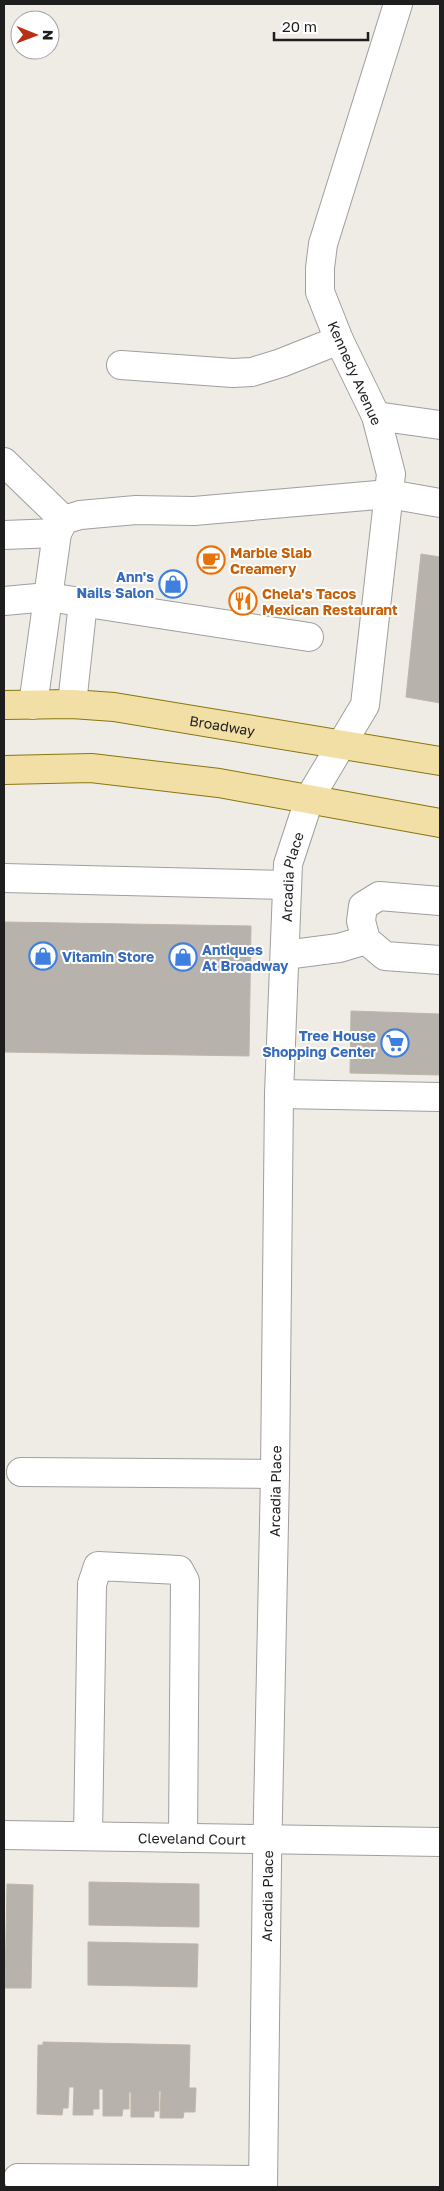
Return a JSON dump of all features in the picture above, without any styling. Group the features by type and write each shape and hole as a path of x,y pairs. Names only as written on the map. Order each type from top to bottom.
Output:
{"main road":[{"name":"Broadway","path":"4,705 72,704 114,707 440,761"},
{"path":"4,770 91,768 219,783 440,822"}],"street":[{"name":"Kennedy Avenue","path":"310,798 365,705 391,474 376,416 339,340 320,292 320,268 323,244 398,4"},
{"path":"121,365 233,373 252,372 281,363 339,340"},
{"path":"376,416 440,425"},
{"path":"4,462 60,527"},
{"path":"4,535 60,527 80,515 136,510 194,511 388,494 440,503"},
{"path":"33,705 60,527"},
{"path":"4,601 48,597 309,637"},
{"path":"72,704 83,602"},
{"name":"Arcadia Place","path":"263,2183 267,1839 276,1474 279,1094 288,864 310,798"},
{"path":"4,878 287,885"},
{"path":"440,900 380,896 363,906 361,921 366,940 385,956 440,960"},
{"path":"284,955 339,948 366,940"},
{"path":"279,1094 440,1097"},
{"path":"21,1472 276,1474"},
{"path":"88,1836 92,1584 98,1566 179,1570 186,1581 182,1838"},
{"name":"Cleveland Court","path":"4,1835 440,1842"},
{"path":"18,2178 263,2183"}],"building":[{"path":"421,554 440,557 440,703 406,697"},
{"path":"4,922 251,926 249,1056 4,1052"},
{"name":"Tree House Shopping Center","path":"351,1011 440,1014 440,1075 350,1073"},
{"path":"89,1882 199,1884 199,1927 89,1925"},
{"path":"7,1884 33,1885 31,1988 5,1988"},
{"path":"88,1942 198,1944 197,1987 88,1985"},
{"path":"43,2042 190,2045 189,2088 196,2088 195,2112 184,2112 183,2118 160,2118 161,2091 159,2091 159,2111 154,2111 154,2117 131,2117 131,2092 129,2092 129,2109 123,2109 122,2116 103,2116 103,2089 99,2089 99,2109 93,2109 93,2115 73,2115 74,2087 69,2087 68,2108 63,2108 62,2115 37,2114 38,2045 43,2045"}],"place":[{"name":"Marble Slab Creamery","path":"211,560"},
{"name":"Ann's Nails Salon","path":"173,584"},
{"name":"Chela's Tacos Mexican Restaurant","path":"243,601"},
{"name":"Vitamin Store","path":"43,956"},
{"name":"Antiques At Broadway","path":"183,957"},
{"name":"Tree House Shopping Center","path":"395,1043"}]}
